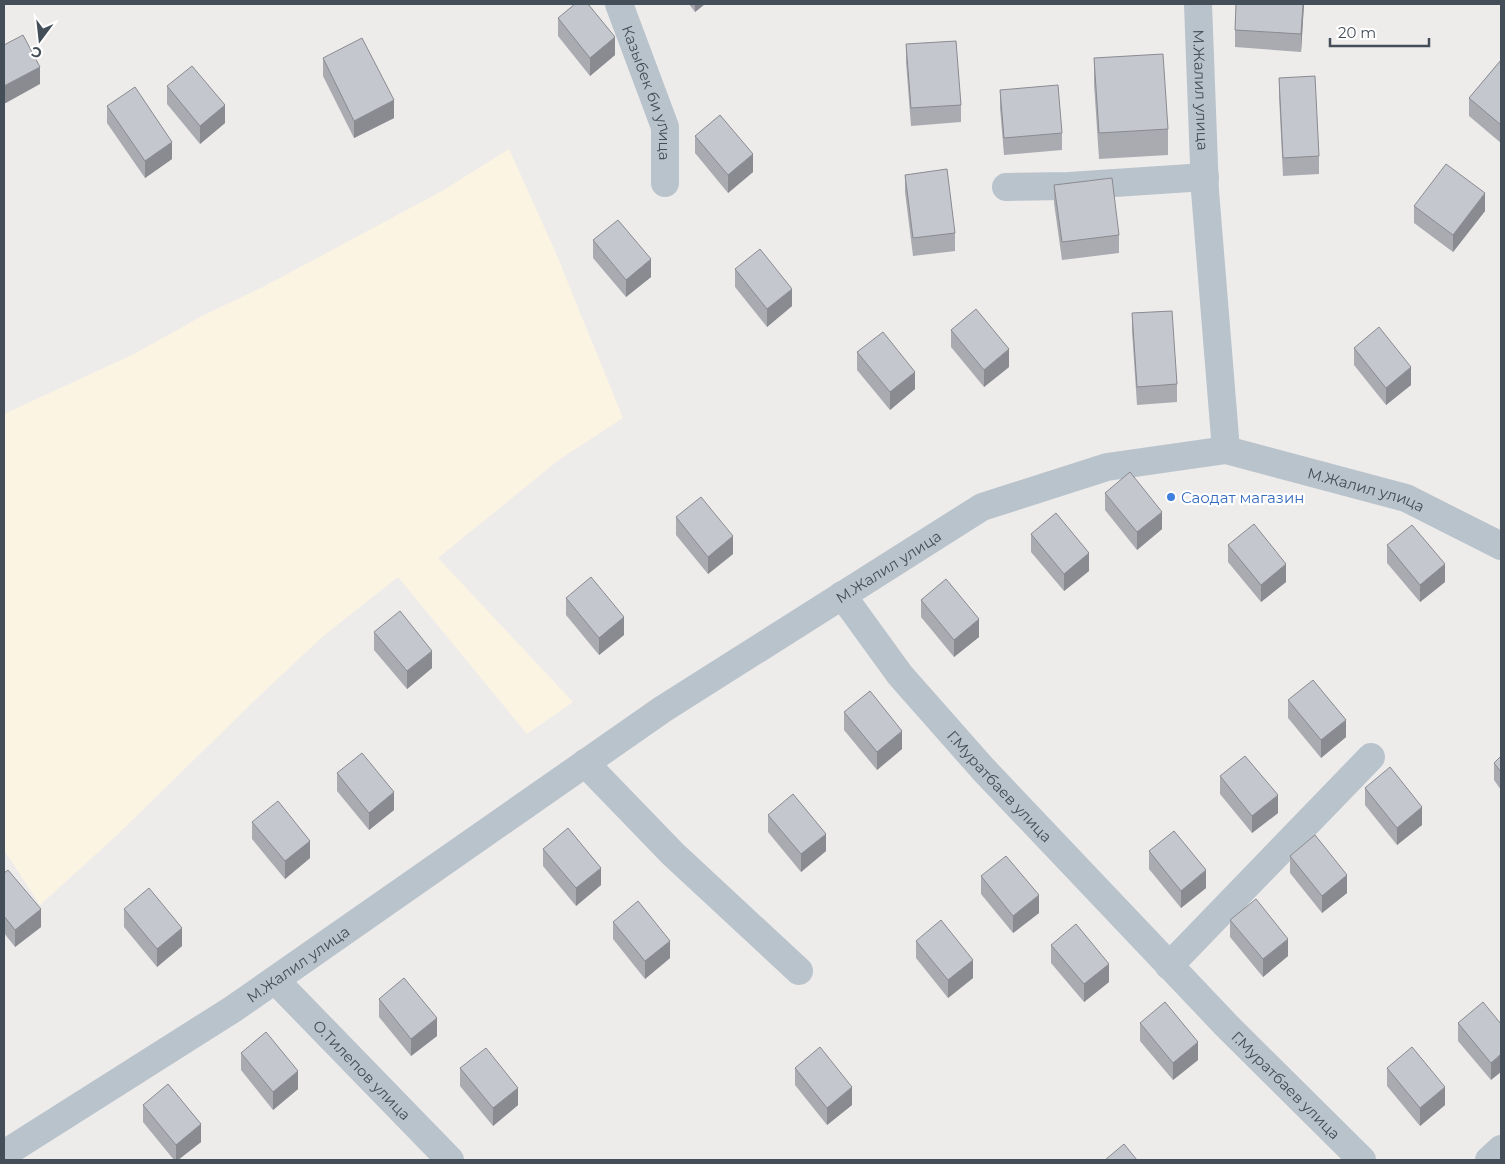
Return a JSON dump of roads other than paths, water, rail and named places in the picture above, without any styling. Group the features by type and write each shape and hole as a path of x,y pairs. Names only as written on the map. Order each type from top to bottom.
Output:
{"street":[{"name":"Казыбек би улица","path":"619,4 665,128 666,183"},
{"name":"М.Жалил улица","path":"1198,4 1205,177 1226,450"},
{"path":"1006,186 1069,186 1205,177"},
{"name":"М.Жалил улица","path":"4,1154 275,980 663,709 982,507 1107,467 1226,450 1406,498 1501,546"},
{"name":"Г.Муратбаев улица","path":"842,596 900,675 983,769 1169,966 1362,1160"},
{"path":"1169,966 1371,757"},
{"path":"585,763 673,854 799,971"},
{"name":"О.Тилепов улица","path":"275,980 450,1160"},
{"path":"1489,1160 1501,1148"}],"place":[{"name":"Саодат магазин","path":"1171,497"}]}
